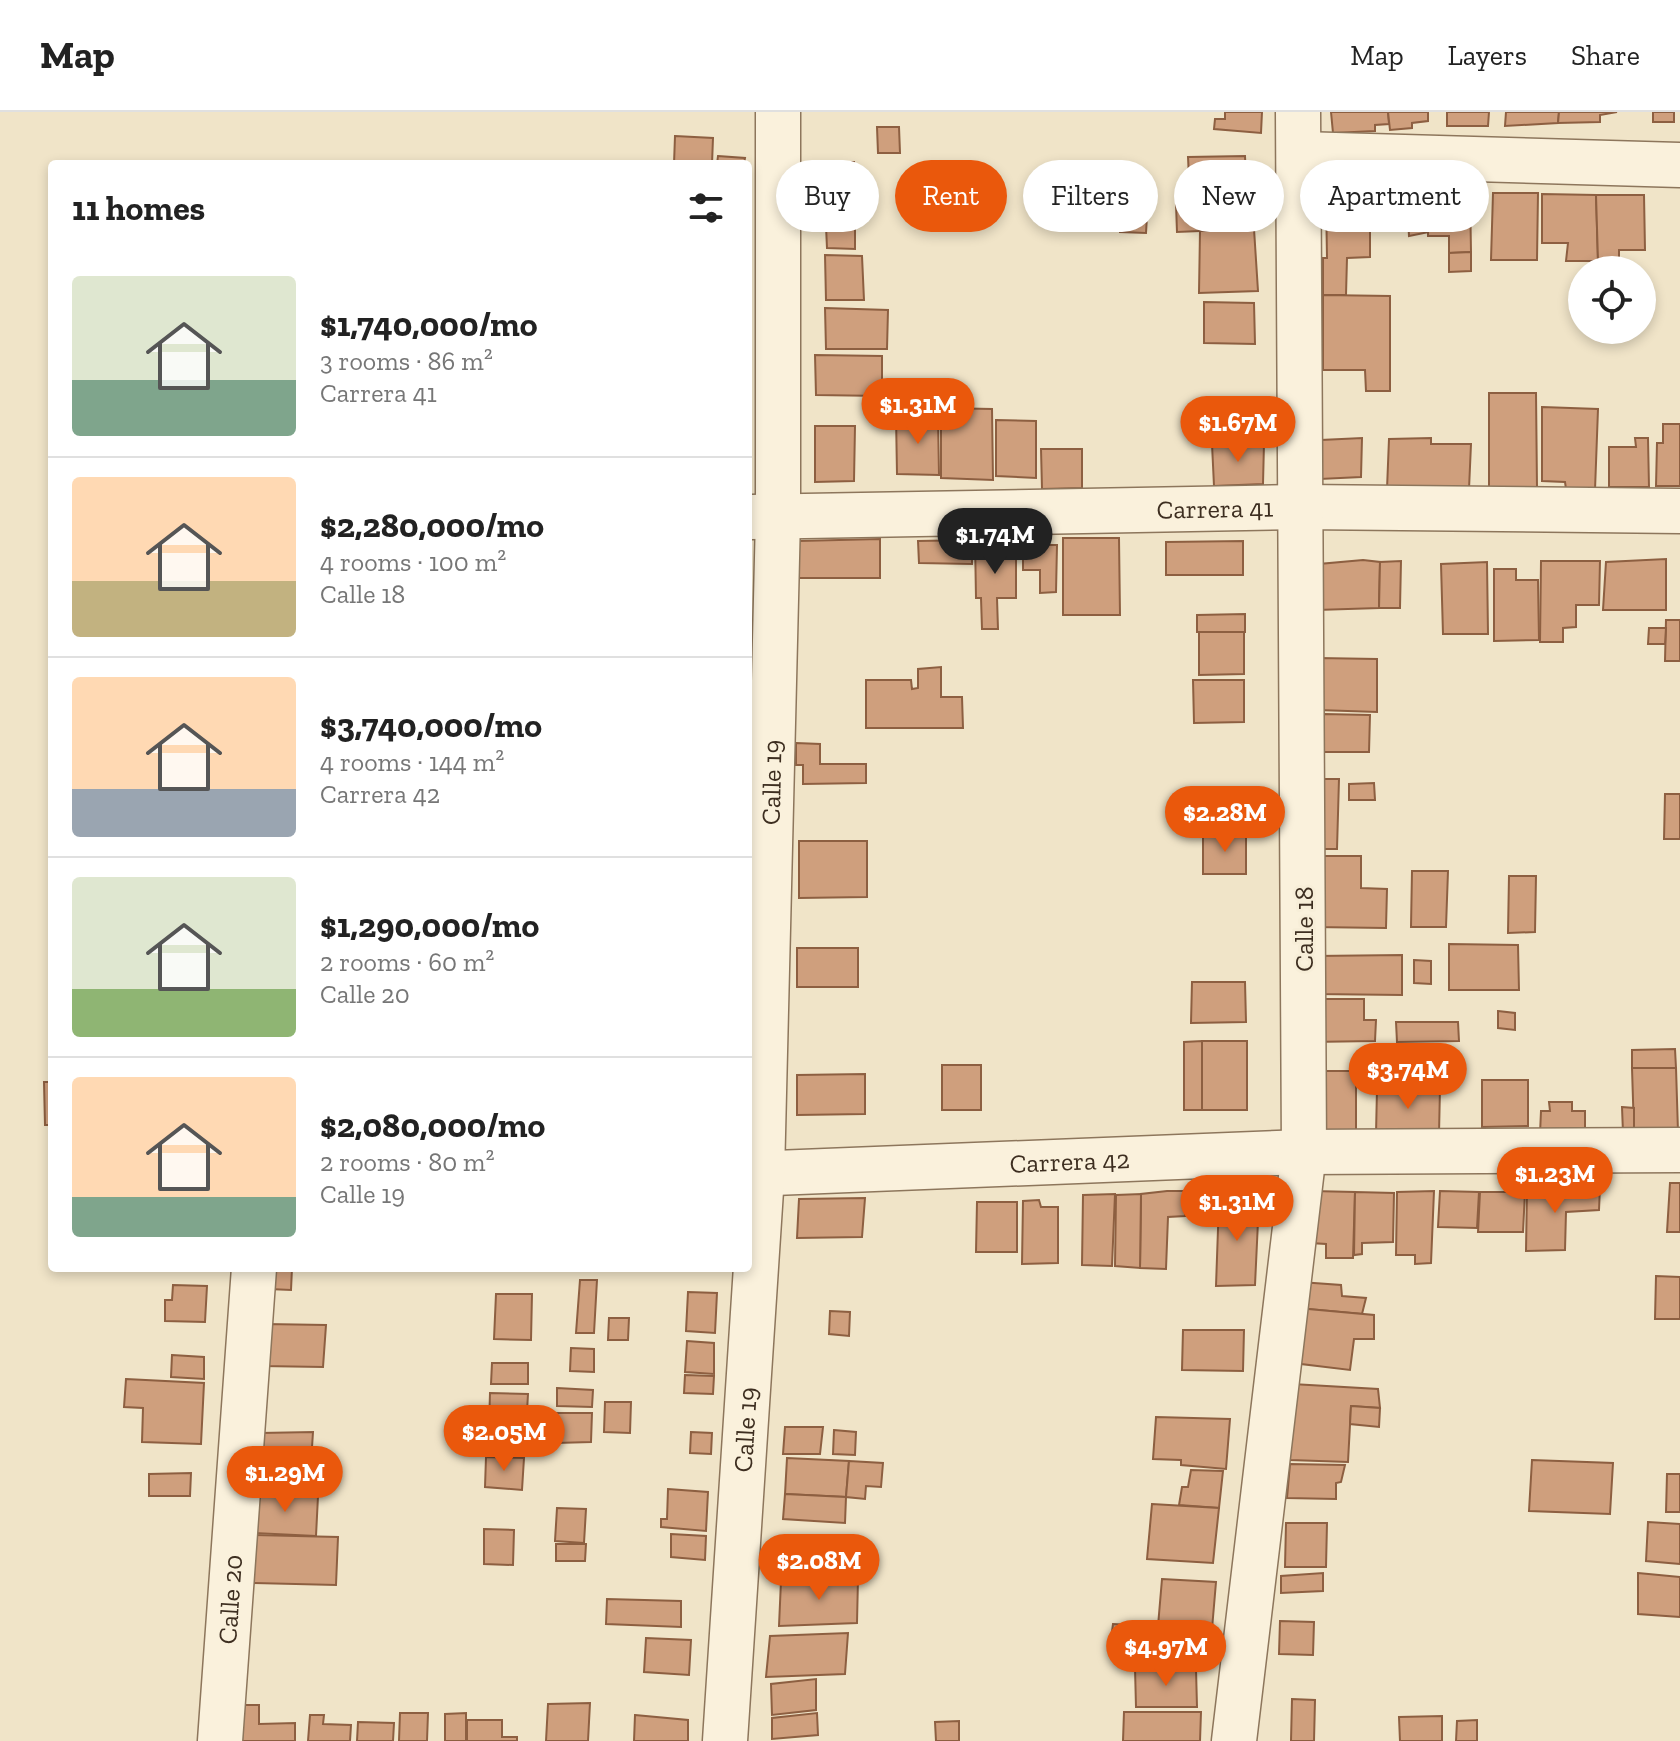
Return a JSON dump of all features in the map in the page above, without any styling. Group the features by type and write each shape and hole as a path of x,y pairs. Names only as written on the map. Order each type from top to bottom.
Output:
{"street":[{"name":"Calle 19","path":"752,1232 763,517 763,297 778,112"},
{"path":"1299,133 1680,165"},
{"name":"Calle 18","path":"1234,1741 1304,1152 1299,133"},
{"name":"Carrera 41","path":"763,517 1303,507 1680,511"},
{"name":"Carrera 42","path":"755,1175 1304,1152 1680,1150"},
{"name":"Calle 20","path":"220,1741 254,1272"},
{"name":"Calle 19","path":"725,1741 750,1272"}],"building":[{"path":"1225,112 1262,112 1261,133 1214,129 1215,119 1225,119"},
{"path":"1331,112 1388,112 1389,124 1375,125 1375,131 1333,133"},
{"path":"1388,112 1428,112 1428,121 1412,123 1412,128 1390,130"},
{"path":"1447,112 1489,112 1488,126 1447,126"},
{"path":"1506,112 1559,112 1558,123 1505,126"},
{"path":"1559,112 1617,112 1600,115 1600,122 1558,123"},
{"path":"1653,112 1674,112 1674,122 1653,122"},
{"path":"877,127 899,127 900,153 878,153"},
{"path":"675,136 713,138 712,160 674,160"},
{"path":"718,156 745,158 745,160 718,160"},
{"path":"1245,156 1245,160 1188,160 1188,157"},
{"path":"1493,193 1538,193 1537,260 1491,260"},
{"path":"1542,194 1596,195 1598,256 1568,256 1566,261 1568,243 1542,243"},
{"path":"1596,195 1644,195 1645,250 1619,250 1619,256 1598,256"},
{"path":"826,232 855,232 855,249 827,248"},
{"path":"1200,232 1254,232 1258,291 1199,293"},
{"path":"1327,232 1370,232 1370,257 1347,258 1346,295 1323,295 1323,258 1327,258"},
{"path":"1409,232 1429,232 1409,236"},
{"path":"1428,232 1471,232 1471,252 1449,253 1449,236 1428,236"},
{"path":"1471,252 1471,271 1449,272 1449,253"},
{"path":"825,255 862,256 864,300 826,300"},
{"path":"1323,295 1390,296 1390,391 1366,391 1365,370 1323,370"},
{"path":"1204,302 1254,303 1255,344 1204,343"},
{"path":"825,308 888,310 887,349 826,349"},
{"path":"815,355 882,356 882,396 816,395"},
{"path":"1489,393 1536,393 1537,488 1489,489"},
{"path":"1542,407 1598,409 1595,490 1566,489 1565,482 1542,481"},
{"path":"941,408 992,409 993,480 941,478"},
{"path":"896,416 938,417 939,475 897,474"},
{"path":"996,420 1036,421 1036,478 996,476"},
{"path":"1663,424 1680,424 1680,486 1656,486 1657,443 1663,443"},
{"path":"815,426 855,426 854,481 815,482"},
{"path":"1362,438 1361,477 1320,479 1321,440"},
{"path":"1431,438 1431,444 1471,444 1469,489 1387,489 1389,439"},
{"path":"1635,438 1648,438 1649,487 1609,487 1609,447 1636,447"},
{"path":"1264,443 1263,484 1214,486 1212,444"},
{"path":"1041,449 1082,449 1082,488 1042,489"},
{"path":"1039,538 1039,545 1057,545 1056,592 1040,593 1040,570 1023,570 1023,539"},
{"path":"1063,538 1119,538 1120,615 1063,615"},
{"path":"880,539 880,578 798,578 798,541"},
{"path":"1016,539 1016,598 997,598 998,629 982,629 981,598 976,598 975,540"},
{"path":"972,540 972,564 919,563 918,541"},
{"path":"1243,541 1243,575 1166,575 1166,542"},
{"path":"1666,559 1666,610 1603,610 1606,562"},
{"path":"1363,560 1380,562 1379,608 1317,610 1319,564"},
{"path":"1401,561 1400,608 1379,608 1380,562"},
{"path":"1541,561 1600,561 1599,605 1576,605 1576,627 1563,628 1563,642 1540,642"},
{"path":"1487,562 1488,634 1443,634 1441,564"},
{"path":"1494,569 1516,569 1516,580 1538,580 1539,640 1494,641"},
{"path":"1245,614 1245,632 1197,632 1197,615"},
{"path":"1666,620 1680,620 1680,661 1665,661"},
{"path":"1649,628 1666,628 1665,644 1648,644"},
{"path":"1199,632 1244,632 1244,674 1199,675"},
{"path":"1318,658 1377,659 1377,712 1318,710"},
{"path":"941,667 941,697 962,697 963,728 866,728 866,680 911,680 912,689 918,688 918,669"},
{"path":"1193,680 1244,680 1244,722 1194,723"},
{"path":"1324,714 1370,715 1369,752 1312,752 1323,732"},
{"path":"796,743 820,744 820,764 866,764 866,783 803,784 803,765 796,765"},
{"path":"1317,779 1339,779 1337,849 1314,849"},
{"path":"1374,783 1375,800 1349,800 1349,784"},
{"path":"1665,794 1680,794 1680,839 1664,839"},
{"path":"1246,834 1246,874 1203,874 1203,835"},
{"path":"799,841 867,841 867,897 799,898"},
{"path":"1314,856 1361,856 1361,888 1387,889 1386,928 1313,927"},
{"path":"1412,871 1448,871 1446,927 1411,927"},
{"path":"1509,876 1536,876 1535,932 1508,933"},
{"path":"1449,944 1518,945 1519,990 1449,990"},
{"path":"797,948 858,948 858,987 797,987"},
{"path":"1402,955 1402,995 1316,994 1315,956"},
{"path":"1414,960 1431,961 1431,984 1414,983"},
{"path":"1192,982 1245,982 1246,1022 1191,1023"},
{"path":"1310,999 1364,999 1364,1020 1376,1020 1375,1041 1310,1042"},
{"path":"1498,1011 1515,1013 1515,1030 1498,1028"},
{"path":"1396,1022 1458,1022 1459,1041 1397,1042"},
{"path":"1202,1041 1202,1110 1184,1110 1184,1042"},
{"path":"1202,1041 1247,1041 1247,1110 1202,1110"},
{"path":"1675,1049 1676,1068 1632,1068 1632,1050"},
{"path":"942,1065 981,1065 981,1110 942,1110"},
{"path":"1632,1068 1676,1068 1678,1132 1634,1132"},
{"path":"1316,1071 1356,1071 1356,1134 1316,1134"},
{"path":"865,1074 865,1114 797,1115 797,1075"},
{"path":"1482,1080 1528,1080 1528,1126 1482,1127"},
{"path":"44,1082 48,1082 48,1125 45,1125"},
{"path":"1440,1088 1439,1134 1376,1134 1377,1089"},
{"path":"1549,1102 1572,1102 1572,1111 1585,1111 1585,1133 1540,1134 1541,1111 1550,1111"},
{"path":"1622,1107 1634,1108 1634,1132 1623,1133"},
{"path":"1670,1183 1680,1183 1680,1232 1667,1232"},
{"path":"1600,1187 1599,1210 1566,1212 1565,1250 1526,1251 1527,1189"},
{"path":"1186,1191 1185,1216 1168,1217 1166,1269 1140,1268 1141,1194"},
{"path":"1312,1191 1355,1192 1353,1258 1326,1258 1326,1244 1310,1243"},
{"path":"1434,1191 1431,1263 1415,1264 1415,1255 1396,1255 1397,1192"},
{"path":"1440,1191 1479,1192 1477,1228 1438,1227"},
{"path":"1355,1192 1394,1193 1393,1242 1362,1243 1362,1254 1354,1255"},
{"path":"1480,1192 1525,1192 1523,1232 1478,1232"},
{"path":"1115,1194 1112,1266 1082,1265 1083,1195"},
{"path":"1141,1194 1140,1268 1115,1266 1116,1195"},
{"path":"865,1198 862,1237 797,1238 799,1199"},
{"path":"1039,1200 1041,1207 1058,1207 1058,1263 1022,1264 1023,1201"},
{"path":"1259,1200 1255,1285 1216,1286 1219,1201"},
{"path":"977,1202 1017,1202 1017,1252 976,1252"},
{"path":"270,1272 292,1272 291,1290 269,1289"},
{"path":"1656,1276 1680,1277 1680,1319 1655,1319"},
{"path":"580,1280 597,1280 594,1333 576,1333"},
{"path":"1300,1282 1341,1285 1342,1296 1366,1298 1362,1314 1297,1308"},
{"path":"173,1285 207,1286 205,1322 165,1321 165,1300 172,1300"},
{"path":"688,1292 717,1293 715,1333 686,1331"},
{"path":"496,1294 532,1294 531,1340 494,1339"},
{"path":"1297,1308 1374,1315 1374,1339 1354,1339 1350,1370 1293,1363"},
{"path":"830,1311 850,1312 849,1336 829,1334"},
{"path":"609,1318 629,1318 628,1340 608,1340"},
{"path":"265,1324 326,1325 323,1367 262,1366"},
{"path":"1183,1330 1244,1330 1243,1371 1182,1370"},
{"path":"687,1341 714,1343 714,1374 685,1372"},
{"path":"571,1348 594,1349 594,1372 570,1371"},
{"path":"172,1355 204,1357 204,1379 171,1377"},
{"path":"492,1363 528,1363 528,1384 491,1384"},
{"path":"685,1375 714,1376 713,1394 684,1393"},
{"path":"126,1379 204,1383 201,1444 142,1442 143,1408 124,1407"},
{"path":"1292,1384 1378,1389 1380,1408 1351,1406 1348,1462 1290,1460"},
{"path":"557,1388 593,1390 592,1407 557,1406"},
{"path":"490,1393 528,1394 526,1429 489,1427"},
{"path":"605,1402 631,1402 630,1433 604,1432"},
{"path":"1351,1406 1380,1408 1379,1427 1350,1424"},
{"path":"557,1413 592,1413 591,1442 556,1443"},
{"path":"1156,1417 1230,1419 1226,1469 1181,1465 1181,1460 1153,1459"},
{"path":"785,1427 823,1427 820,1454 783,1454"},
{"path":"834,1430 856,1432 855,1455 833,1454"},
{"path":"313,1432 310,1478 254,1479 260,1433"},
{"path":"691,1432 712,1433 711,1454 690,1453"},
{"path":"486,1457 524,1458 522,1490 485,1487"},
{"path":"787,1458 849,1461 846,1497 785,1494"},
{"path":"1532,1460 1613,1463 1610,1514 1529,1511"},
{"path":"849,1461 883,1463 881,1487 866,1486 865,1499 846,1497"},
{"path":"1290,1464 1345,1465 1341,1482 1336,1483 1336,1499 1287,1498"},
{"path":"1191,1470 1223,1471 1219,1508 1179,1505 1182,1487 1188,1487"},
{"path":"191,1473 190,1496 149,1496 149,1474"},
{"path":"1667,1474 1680,1474 1680,1512 1666,1512"},
{"path":"668,1489 708,1492 706,1531 661,1527 661,1519 667,1519"},
{"path":"254,1493 318,1496 316,1536 252,1533"},
{"path":"785,1494 846,1497 845,1523 783,1519"},
{"path":"1152,1504 1219,1508 1213,1563 1147,1559"},
{"path":"557,1508 586,1509 584,1543 555,1541"},
{"path":"1648,1522 1680,1524 1680,1564 1646,1561"},
{"path":"1286,1523 1327,1523 1326,1567 1285,1567"},
{"path":"484,1529 514,1530 513,1565 484,1564"},
{"path":"671,1534 706,1536 705,1560 671,1557"},
{"path":"251,1535 338,1537 336,1585 249,1583"},
{"path":"556,1544 586,1544 585,1561 556,1561"},
{"path":"1323,1573 1323,1591 1281,1593 1281,1576"},
{"path":"1638,1573 1680,1577 1680,1617 1638,1614"},
{"path":"858,1578 857,1623 779,1626 781,1581"},
{"path":"1162,1579 1216,1582 1212,1629 1158,1626"},
{"path":"607,1599 681,1601 681,1627 606,1624"},
{"path":"1280,1621 1314,1622 1313,1655 1279,1654"},
{"path":"1113,1624 1130,1625 1129,1641 1111,1639"},
{"path":"1130,1625 1211,1631 1208,1665 1127,1659"},
{"path":"848,1633 845,1674 766,1677 770,1636"},
{"path":"646,1638 691,1640 689,1675 644,1672"},
{"path":"1135,1668 1196,1669 1197,1707 1136,1707"},
{"path":"816,1679 816,1710 772,1715 771,1684"},
{"path":"1292,1699 1315,1700 1314,1741 1291,1741"},
{"path":"590,1703 588,1741 546,1741 548,1704"},
{"path":"243,1705 259,1705 259,1724 295,1723 295,1741 242,1741"},
{"path":"1124,1712 1201,1712 1200,1741 1123,1741"},
{"path":"400,1713 428,1713 427,1741 399,1741"},
{"path":"466,1713 466,1741 445,1741 445,1714"},
{"path":"817,1713 818,1735 772,1739 772,1718"},
{"path":"310,1715 324,1715 323,1724 351,1725 350,1741 308,1741"},
{"path":"635,1715 688,1720 688,1741 634,1741"},
{"path":"1442,1716 1442,1741 1400,1741 1399,1717"},
{"path":"467,1720 502,1720 502,1737 517,1737 517,1741 467,1741"},
{"path":"1477,1720 1477,1741 1456,1741 1457,1721"},
{"path":"959,1721 959,1741 936,1741 935,1722"},
{"path":"358,1722 394,1723 393,1741 357,1741"}]}
